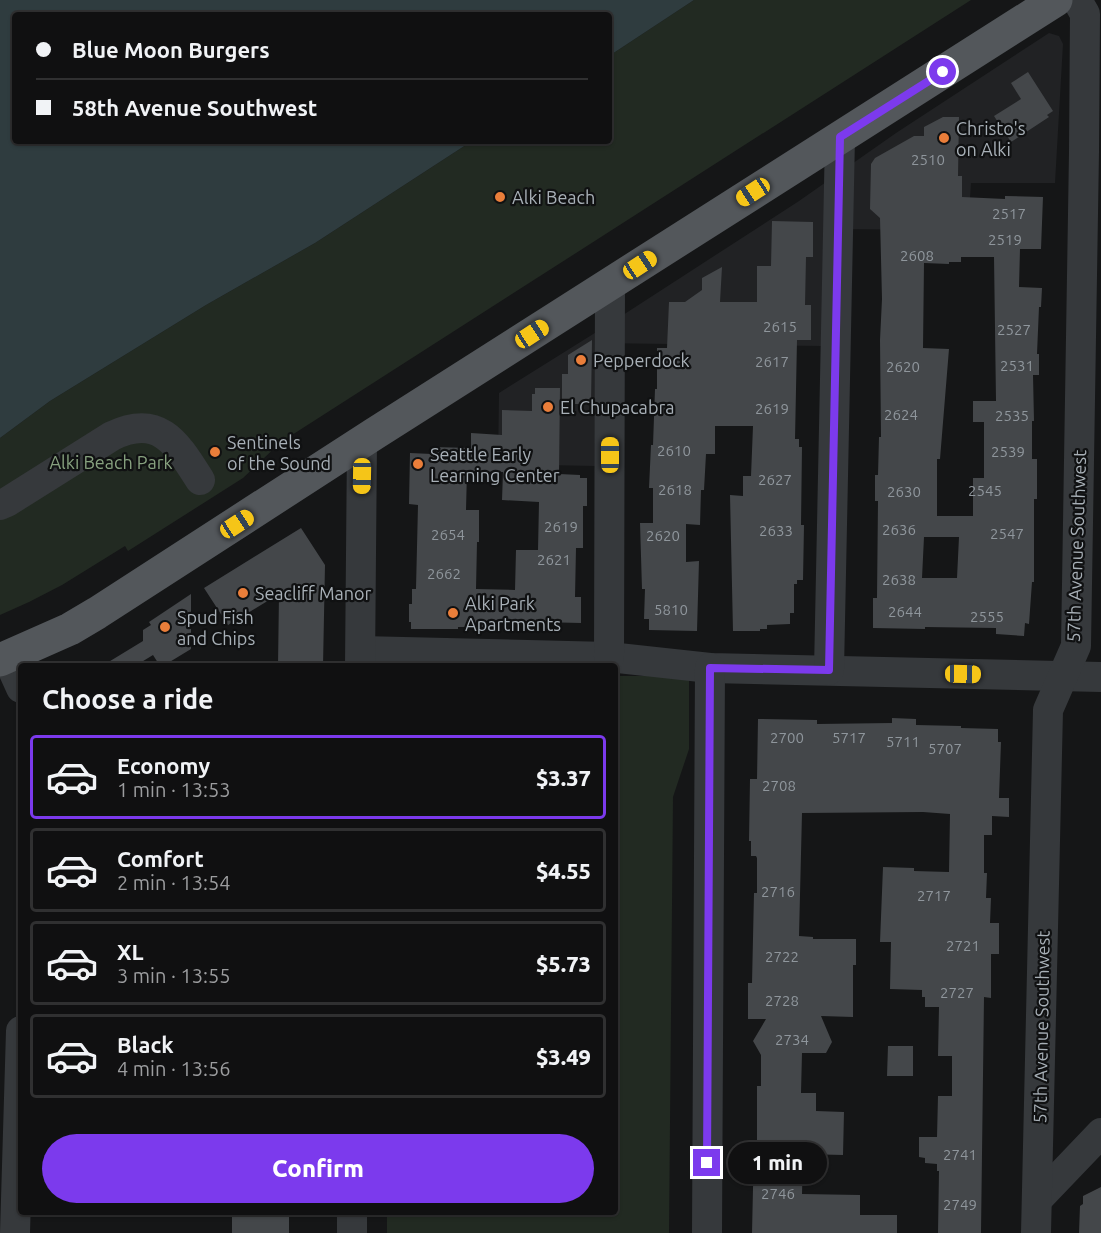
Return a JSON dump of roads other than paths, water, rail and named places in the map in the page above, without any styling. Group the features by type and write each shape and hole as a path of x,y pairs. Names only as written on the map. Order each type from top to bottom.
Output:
{"main road":[{"path":"3,658 70,629 97,613 1056,0"}],"street":[{"name":"57th Avenue Southwest","path":"1036,1233 1048,710 1076,646 1085,14 1077,0"},
{"path":"829,670 840,137"},
{"path":"609,657 610,284"},
{"path":"0,505 111,436 136,428 150,429 173,441 200,480"},
{"path":"362,442 361,659 609,657 710,668 1101,677"},
{"path":"3,658 18,683"},
{"path":"707,1233 710,668"},
{"path":"15,1233 18,1132"},
{"path":"1038,1199 1101,1133"},
{"path":"352,1215 352,1233"}],"place":[{"name":"Christo's on Alki","path":"944,138"},
{"name":"Alki Beach","path":"500,197"},
{"name":"Pepperdock","path":"581,360"},
{"name":"El Chupacabra","path":"548,407"},
{"name":"Sentinels of the Sound","path":"215,452"},
{"name":"Seattle Early Learning Center","path":"418,464"},
{"name":"Seacliff Manor","path":"243,593"},
{"name":"Alki Park Apartments","path":"453,613"},
{"name":"Spud Fish and Chips","path":"165,627"}],"park label":[{"name":"Alki Beach Park","path":"111,462"}]}
